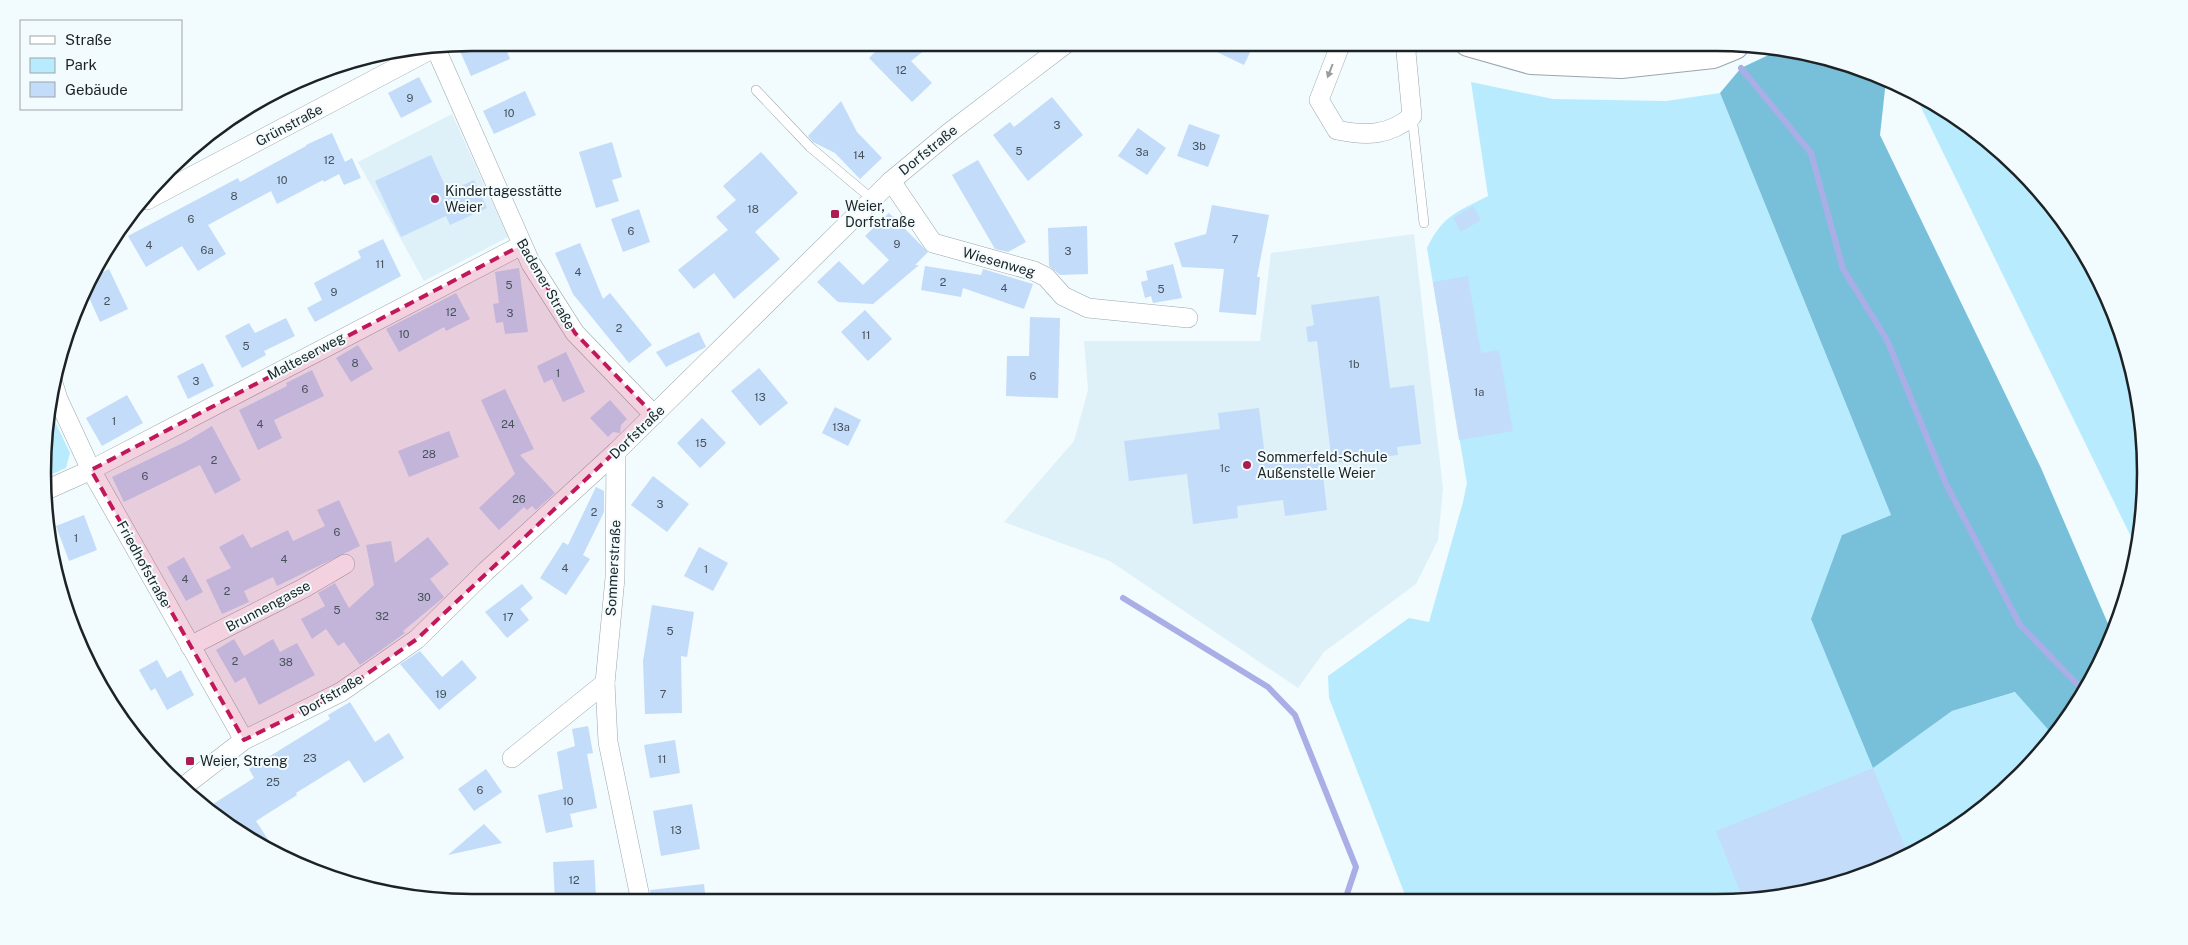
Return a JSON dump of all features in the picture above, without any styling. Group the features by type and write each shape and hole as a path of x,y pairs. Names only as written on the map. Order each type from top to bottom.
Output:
{"street":[{"name":"Dorfstraße","path":"188,782 244,740 341,692 417,639 486,570 616,452 890,181 1054,51"},
{"path":"1338,51 1319,100 1337,130 1361,135 1388,130 1402,124 1412,116 1406,51"},
{"path":"1498,51 1531,61 1621,65 1713,55 1722,51"},
{"name":"Badener Straße","path":"438,53 531,264 575,333 654,415"},
{"name":"Grünstraße","path":"156,195 421,55"},
{"name":"Wiesenweg","path":"890,181 933,243 1034,271 1046,277 1063,296 1088,308 1188,318"},
{"name":"Malteserweg","path":"52,488 90,470 522,245"},
{"name":"Friedhofstraße","path":"58,398 90,470 244,740"},
{"name":"Sommerstraße","path":"616,452 615,578 605,683 608,742 639,894"},
{"name":"Brunnengasse","path":"190,646 304,588 345,564"},
{"path":"512,758 605,683"}],"lane":[{"path":"756,90 810,147 872,199"},
{"path":"1412,116 1424,222"}],"highlighted area":[{"path":"522,245 575,333 654,415 417,639 341,692 244,740 91,470"}],"shaded area":[{"path":"1770,55 1798,59 1825,66 1885,87 1880,135 2041,468 2108,624 2080,683 2066,707 2049,730 2015,692 1952,711 1873,768 1811,619 1842,535 1891,515 1720,93 1741,68"},
{"name":"Kindertagesstätte Weier","path":"452,114 508,237 424,281 358,162"},
{"name":"Sommerfeld-Schule Außenstelle Weier","path":"1414,234 1443,489 1438,540 1416,584 1324,652 1298,688 1110,561 1004,522 1074,441 1088,390 1084,341 1260,341 1271,253"}],"green space":[{"path":"1471,82 1553,99 1666,101 1720,93 1891,515 1842,535 1874,767 1952,711 2016,692 2049,730 2013,770 1972,807 1926,837 1877,862 1798,886 1743,893 1716,894 1405,894 1329,698 1328,676 1409,618 1429,622 1467,483 1427,248 1445,221 1459,211 1488,196"},
{"path":"1920,105 1950,122 1972,138 2013,175 2050,216 2066,238 2093,286 2105,311 2114,337 2129,390 2136,445 2137,472 2131,538"},
{"path":"55,421 70,453 66,468 51,474"}],"building":[{"path":"460,51 507,51 510,59 471,76"},
{"path":"876,51 924,51 911,61 932,83 912,102 869,58"},
{"path":"1215,51 1251,51 1244,65"},
{"path":"419,77 432,102 401,118 388,93"},
{"path":"525,91 536,115 494,134 483,111"},
{"path":"1052,97 1083,135 1028,181 993,135 1010,122 1014,127"},
{"path":"841,101 857,132 882,158 860,179 835,153 813,142 808,136"},
{"path":"1189,124 1220,135 1208,167 1177,156"},
{"path":"1138,128 1166,148 1147,175 1118,156"},
{"path":"332,133 345,162 352,158 361,178 344,185 339,174 324,182 323,180 277,204 271,191 208,225 226,254 198,271 182,246 146,267 128,236 238,178 240,182 306,145"},
{"path":"612,142 622,177 612,180 619,201 596,208 579,152"},
{"path":"761,152 798,193 755,232 780,259 734,299 714,273 694,289 678,270 728,230 716,217 736,200 723,186"},
{"path":"431,155 448,192 474,180 487,208 450,225 446,216 401,237 375,181"},
{"path":"978,160 1026,242 1008,252 995,249 952,175"},
{"path":"1212,205 1269,215 1257,277 1260,277 1256,315 1219,312 1224,269 1182,267 1174,243 1206,234"},
{"path":"1473,206 1481,220 1461,232 1453,218"},
{"path":"639,209 650,242 623,252 611,219"},
{"path":"889,213 928,252 915,265 919,265 873,304 838,302 817,282 839,261 863,285 889,260 865,236"},
{"path":"1087,226 1088,274 1060,275 1049,266 1048,228"},
{"path":"383,239 401,276 315,322 307,308 322,300 314,283 361,258 358,251"},
{"path":"580,243 603,299 610,293 652,345 629,363 573,294 555,253"},
{"path":"1173,264 1182,298 1153,303 1151,296 1145,298 1141,282 1148,280 1146,271"},
{"path":"925,266 981,275 983,269 1033,284 1024,309 963,288 961,297 921,290"},
{"path":"519,268 528,332 505,334 503,322 496,323 493,304 499,303 495,272"},
{"path":"109,269 128,309 100,322 89,298 102,272"},
{"path":"1468,276 1481,353 1499,350 1513,431 1459,440 1433,282"},
{"path":"456,293 470,319 446,331 444,327 399,352 386,329"},
{"path":"1379,296 1390,388 1414,385 1421,444 1397,447 1398,455 1332,463 1317,341 1308,342 1306,327 1314,325 1311,305"},
{"path":"865,310 892,339 868,361 841,332"},
{"path":"1030,317 1060,318 1058,398 1006,396 1007,356 1029,356"},
{"path":"286,318 295,336 264,351 266,355 242,368 225,336 249,323 255,333"},
{"path":"699,332 706,347 666,367 656,352"},
{"path":"358,345 373,369 351,382 336,358"},
{"path":"566,352 585,392 563,402 552,379 544,383 537,366"},
{"path":"203,363 214,386 188,399 177,376"},
{"path":"759,368 788,403 760,426 731,391"},
{"path":"312,370 324,396 274,420 282,438 258,450 239,410 287,386 286,383"},
{"path":"505,389 534,449 520,455 555,493 536,510 532,506 527,510 524,507 499,530 479,508 515,474 481,400"},
{"path":"127,395 143,423 102,446 86,418"},
{"path":"610,400 627,419 621,425 620,433 613,432 608,437 590,418"},
{"path":"835,407 861,420 848,446 822,433"},
{"path":"1259,408 1265,457 1320,450 1327,510 1285,516 1283,500 1237,506 1238,518 1193,524 1187,474 1129,481 1124,441 1220,429 1218,413"},
{"path":"702,418 726,443 700,468 677,443"},
{"path":"212,426 241,480 215,494 200,465 124,502 112,477 187,441"},
{"path":"449,431 459,457 409,477 398,451"},
{"path":"653,476 689,504 667,532 631,505"},
{"path":"596,487 604,491 604,512 583,555 590,559 566,595 540,578 563,542 568,545"},
{"path":"339,500 360,546 277,586 273,577 244,591 249,602 222,614 206,580 231,568 219,547 243,534 251,548 288,530 293,541 325,526 317,510"},
{"path":"84,515 97,550 69,561 56,526"},
{"path":"428,537 449,564 430,579 444,597 403,631 405,633 360,665 344,642 338,646 326,629 312,639 301,619 325,606 318,593 335,583 349,608 374,585 366,545 391,541 395,563"},
{"path":"699,547 728,563 713,591 684,576"},
{"path":"184,557 203,592 186,601 167,567"},
{"path":"522,584 533,598 520,609 529,620 507,638 485,612"},
{"path":"652,605 694,612 687,657 681,656 682,713 645,714 643,661"},
{"path":"234,639 244,656 273,639 280,652 297,643 315,675 259,705 245,677 235,683 216,650"},
{"path":"420,651 442,677 462,660 477,678 439,710 400,664"},
{"path":"157,660 167,678 181,670 194,695 167,710 155,688 151,691 139,670"},
{"path":"350,702 375,742 389,733 404,758 364,783 349,760 256,821 269,841 238,823 214,805 254,778 249,769 330,719 328,715"},
{"path":"588,726 593,753 587,754 597,808 570,814 573,827 546,833 538,795 563,789 557,752 575,746 572,729"},
{"path":"675,740 680,773 650,778 644,745"},
{"path":"1873,768 1906,848 1877,862 1825,879 1798,886 1741,893 1716,831"},
{"path":"486,769 502,792 474,811 458,789"},
{"path":"692,804 700,849 661,856 653,811"},
{"path":"484,824 502,843 448,855"},
{"path":"594,860 596,894 555,894 553,862"},
{"path":"704,884 705,894 651,894 650,890"}],"waterway":[{"path":"1741,68 1811,153 1843,269 1887,340 1946,484 2020,625 2079,685"},
{"path":"1123,598 1268,687 1295,715 1356,867 1347,894"}],"place":[{"name":"Kindertagesstätte Weier","path":"435,199"},
{"name":"Weier, Dorfstraße","path":"835,214"},
{"name":"Sommerfeld-Schule Außenstelle Weier","path":"1247,465"},
{"name":"Weier, Streng","path":"190,761"}]}
